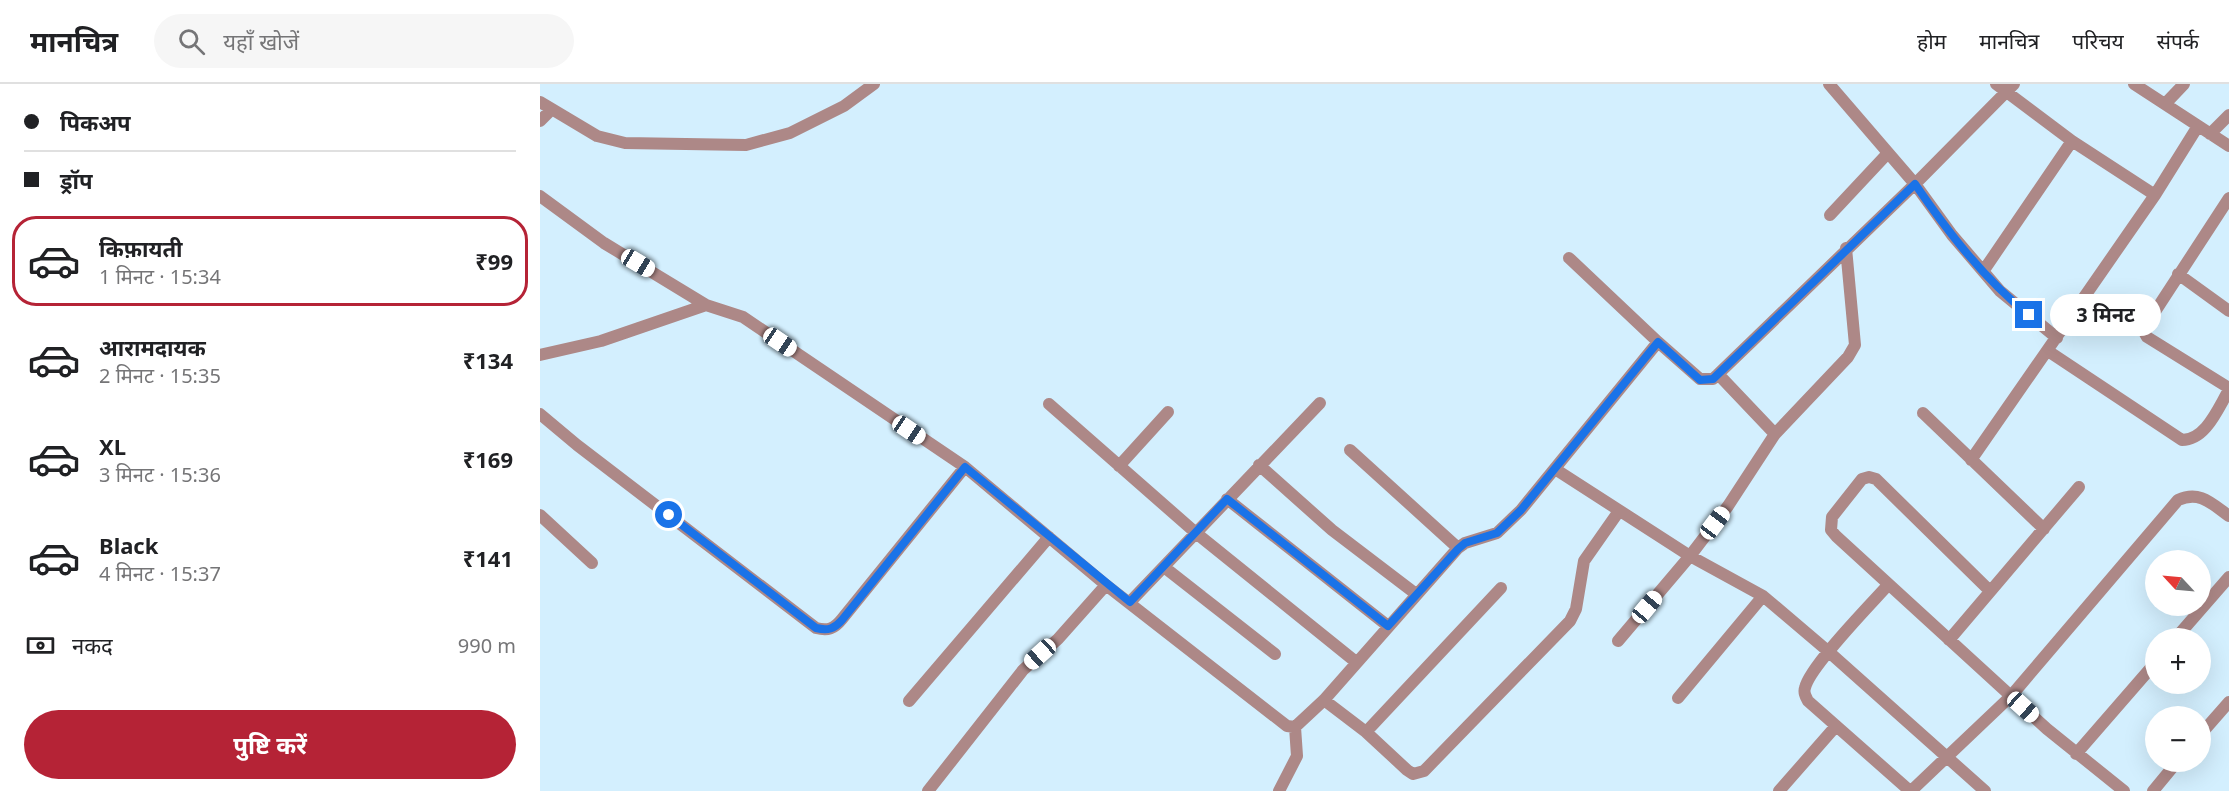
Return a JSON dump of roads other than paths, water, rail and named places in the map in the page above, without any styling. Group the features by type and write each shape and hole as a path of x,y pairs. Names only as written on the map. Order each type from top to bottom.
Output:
{"street":[{"path":"540,102 597,136 625,143 746,144 790,133 844,106 874,84"},
{"path":"1829,84 1915,184 1952,235 2000,291 2057,338"},
{"path":"1996,84 2010,89 2072,141 2155,195"},
{"path":"2134,84 2229,147"},
{"path":"2165,104 2184,84"},
{"path":"1569,258 1700,380 1713,379 2010,89"},
{"path":"540,121 551,110"},
{"path":"2210,134 2229,115"},
{"path":"1971,460 2155,195 2198,126"},
{"path":"1983,270 2072,141"},
{"path":"1830,215 1888,153"},
{"path":"540,196 604,243 706,305 743,317 965,467 1107,585 1287,726 1295,727"},
{"path":"2048,351 2182,440 2190,440 2202,433 2229,389 2144,334 2144,326 2229,198"},
{"path":"1618,641 1690,556 1745,482 1774,434 1848,357 1855,345 1856,328 1846,249"},
{"path":"2178,274 2229,311"},
{"path":"540,356 623,334 706,305"},
{"path":"1295,727 1324,700 1458,549 1465,543 1497,533 1508,524 1658,342"},
{"path":"1718,374 1774,434"},
{"path":"1130,602 1320,403"},
{"path":"1049,404 1196,533 1356,663"},
{"path":"1119,466 1168,412"},
{"path":"1923,413 2044,529"},
{"path":"540,414 806,621 825,630 835,628 842,620 965,467"},
{"path":"1350,450 1458,549"},
{"path":"1259,465 1332,530 1416,594"},
{"path":"1555,469 1690,556 1763,596 1984,791"},
{"path":"1989,590 1876,480 1869,477 1862,479 1832,517 1831,530 1888,585 2076,754 2124,791"},
{"path":"1949,640 1989,590 2079,487"},
{"path":"1888,585 1829,652 1805,686 1804,695 1911,791 2011,696 2178,500 2187,496 2203,497 2229,516"},
{"path":"1227,499 1388,626"},
{"path":"1324,700 1366,732 1407,770 1413,774 1424,771 1570,621 1576,609 1584,561 1619,511"},
{"path":"540,515 592,563"},
{"path":"909,701 1049,537"},
{"path":"1164,567 1275,654"},
{"path":"2185,628 2229,577"},
{"path":"928,791 1023,670 1058,639 1107,585"},
{"path":"1366,732 1501,588"},
{"path":"1678,698 1763,596"},
{"path":"2076,754 2145,675"},
{"path":"2211,722 2229,702"},
{"path":"1779,791 1836,726"},
{"path":"1279,791 1297,756 1295,727"},
{"path":"2153,791 2169,772"}]}
